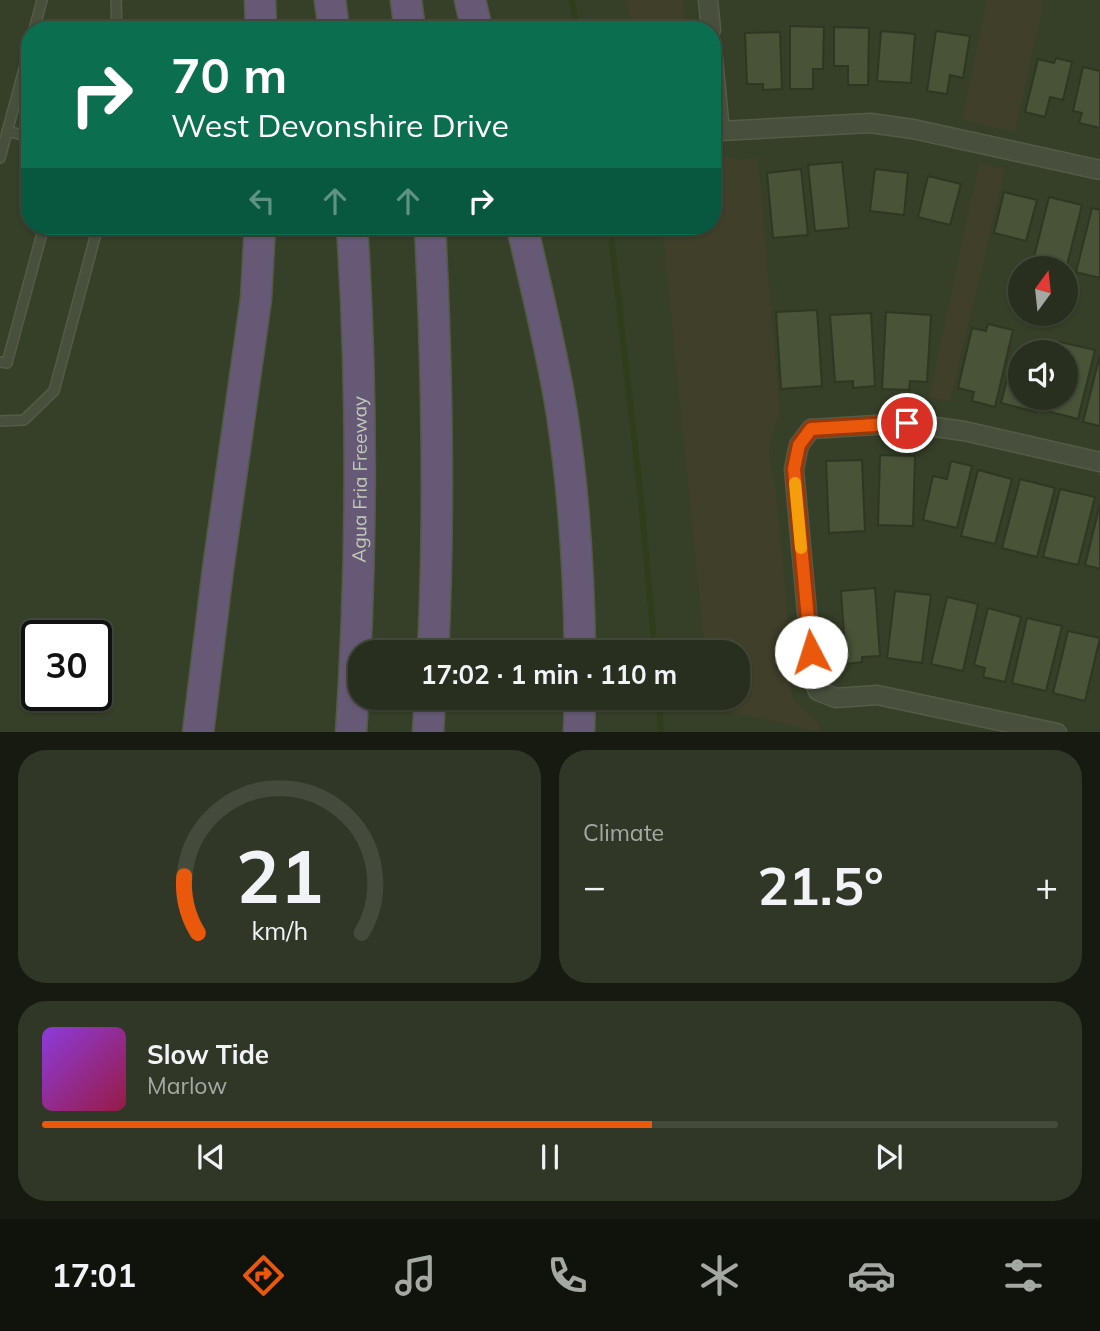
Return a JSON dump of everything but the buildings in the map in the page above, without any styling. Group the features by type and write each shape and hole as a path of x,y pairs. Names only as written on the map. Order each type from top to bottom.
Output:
{"highway":[{"path":"260,0 261,21"},
{"path":"330,0 333,21"},
{"path":"406,0 409,21"},
{"path":"470,0 475,21"},
{"path":"198,732 256,299 260,235"},
{"name":"Agua Fria Freeway","path":"351,732 356,664 361,484 358,331 353,235"},
{"path":"430,235 438,456 438,548 434,640"},
{"path":"524,235 549,344 564,426 576,535 580,640"},
{"path":"428,732 429,710"},
{"path":"579,732 580,710"}],"street":[{"path":"708,0 709,21"},
{"path":"721,131 870,123 913,129 1100,170"},
{"path":"1052,732 877,695 836,698 818,691 813,678 794,469 799,445 811,429 907,423 964,431 1100,462"}],"lane":[{"path":"36,21 42,0"},
{"path":"116,0 117,21"},
{"path":"0,158 21,93"},
{"path":"7,131 21,134"},
{"path":"0,362 7,363 42,235"},
{"path":"0,421 24,420 54,391 96,235"}],"shaded area":[{"path":"626,0 683,0 685,21 631,21"},
{"path":"987,0 1044,0 1015,132 962,120"},
{"path":"721,155 738,160 758,158 780,413 770,441 769,456 775,485 792,658 788,676 792,699 819,723 820,732 724,710 750,710 750,640 704,640 663,235 721,235"},
{"path":"979,163 1005,169 950,402 929,397"}],"waterway":[{"path":"572,0 576,21"},
{"path":"611,235 640,489 654,640"},
{"path":"660,710 661,732"}],"slow traffic":[{"path":"795,483 801,548"}],"route":[{"path":"811,652 794,469 799,445 811,429 907,423"}]}
